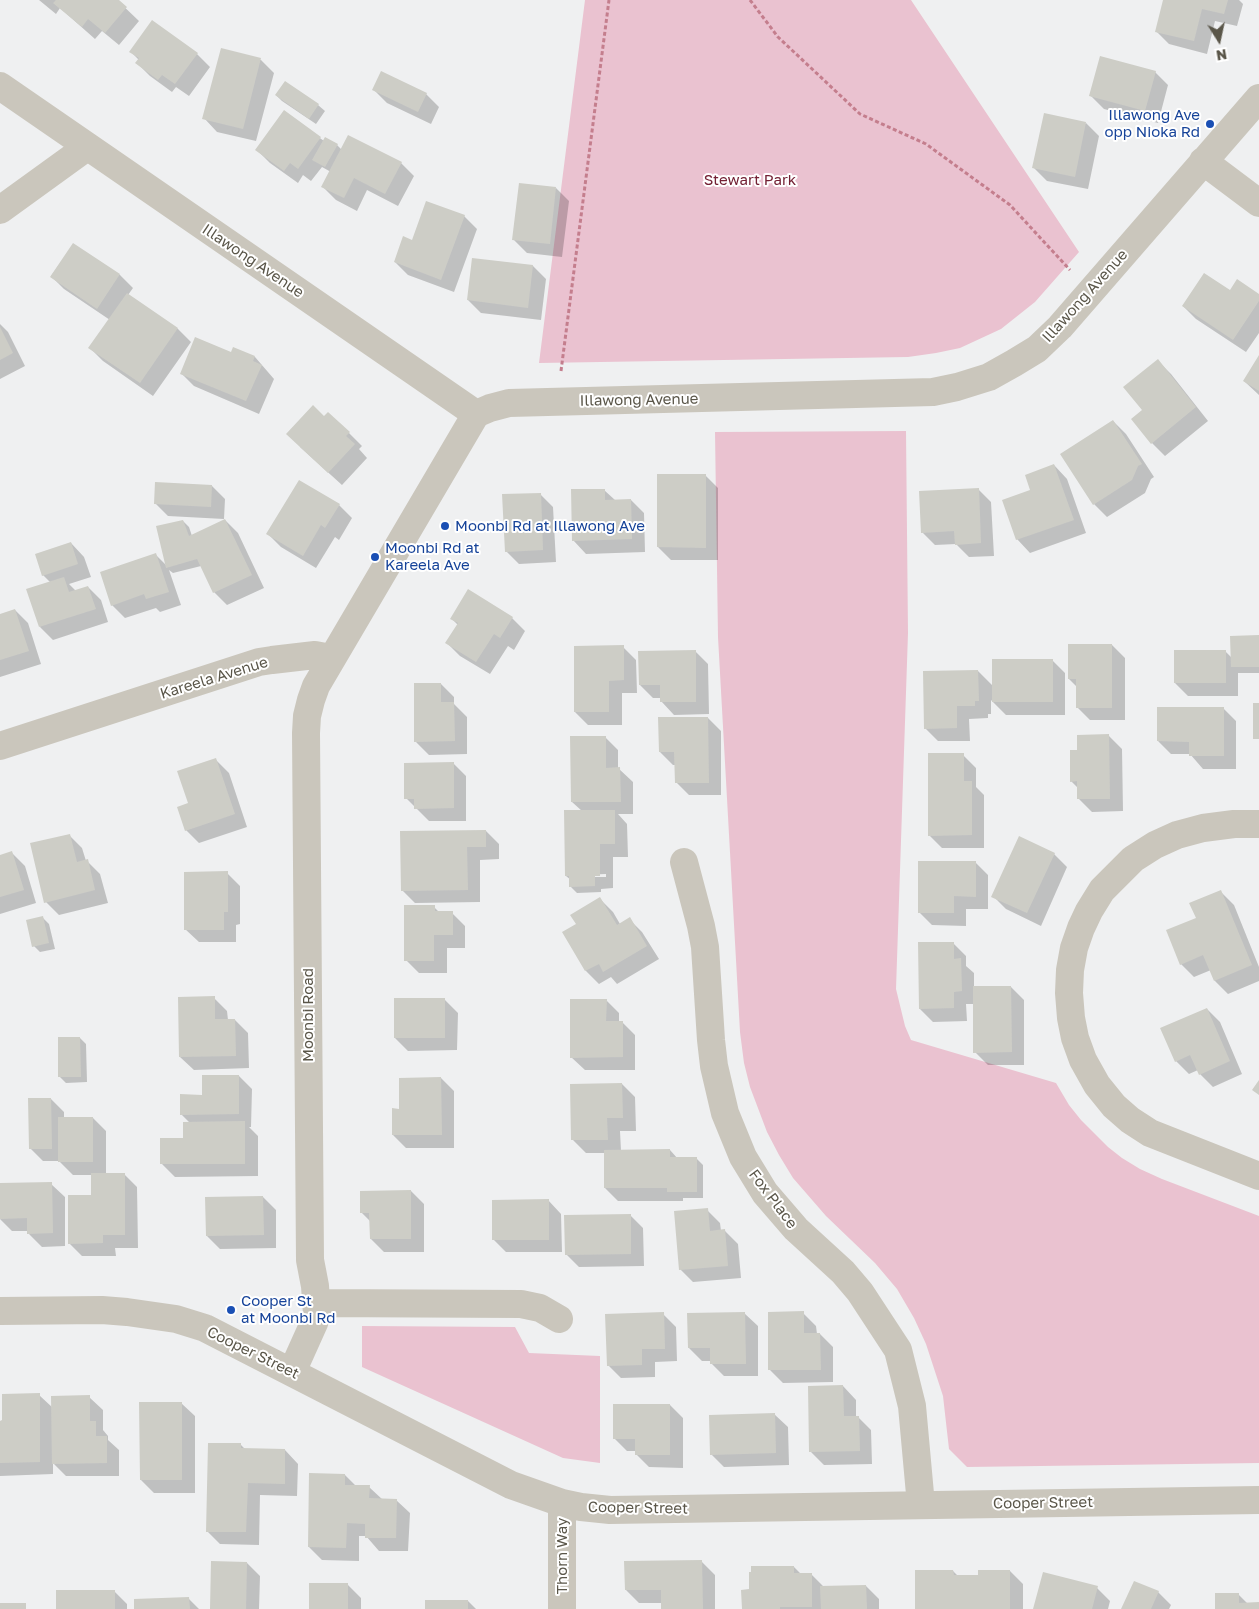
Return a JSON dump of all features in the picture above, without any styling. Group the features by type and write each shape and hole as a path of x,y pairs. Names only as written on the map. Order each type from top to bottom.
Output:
{"street":[{"name":"Illawong Avenue","path":"0,86 476,414 509,403 933,392 989,377 1037,349 1060,327 1259,98"},
{"path":"0,210 87,147"},
{"path":"1203,162 1259,203"},
{"path":"331,658 476,414"},
{"name":"Kareela Avenue","path":"0,746 259,662 315,655 331,658"},
{"name":"Moonbi Road","path":"292,1372 317,1314 317,1302 310,1260 306,733 311,700 316,686 331,658"},
{"path":"1259,824 1234,824 1203,828 1177,835 1155,845 1128,863 1102,890 1081,928 1074,948 1070,970 1069,993 1072,1025 1082,1060 1097,1085 1114,1106 1150,1134 1259,1176"},
{"name":"Fox Place","path":"684,862 705,947 711,1040 725,1113 743,1157 765,1193 796,1229 843,1272 860,1292 898,1350 912,1406 921,1505"},
{"path":"317,1302 521,1304 540,1308 559,1319"},
{"name":"Cooper Street","path":"0,1311 102,1310 176,1319 205,1328 511,1485 562,1503 581,1507 610,1510 1259,1500"},
{"name":"Thorn Way","path":"562,1503 562,1609"}],"path":[{"path":"558,402 609,0"},
{"path":"750,0 778,37 860,114 926,144 1010,205 1090,293"}],"green space":[{"name":"Stewart Park","path":"585,0 911,0 1079,252 1035,302 1001,329 960,348 936,353 908,357 539,363"},
{"path":"906,431 908,633 896,989 905,1026 911,1040 1056,1083 1069,1105 1081,1120 1122,1158 1162,1179 1259,1216 1259,1463 967,1467 949,1449 943,1396 926,1344 914,1318 897,1289 875,1263 826,1216 793,1178 767,1132 750,1087 744,1063 740,1032 718,637 715,432"},
{"path":"362,1326 515,1327 529,1353 600,1356 600,1463 563,1458 362,1367"}],"building":[{"path":"56,0 119,0 127,7 105,33 88,19 82,27 53,3"},
{"path":"1163,0 1228,0 1224,14 1202,9 1194,41 1155,32"},
{"path":"152,20 198,53 175,84 162,75 158,80 135,63 139,58 129,52"},
{"path":"221,48 261,58 243,129 202,119"},
{"path":"1100,56 1156,71 1145,111 1089,96"},
{"path":"381,71 427,93 418,112 372,90"},
{"path":"285,81 319,104 309,119 275,95"},
{"path":"284,110 321,137 298,169 290,163 284,171 255,150"},
{"path":"1044,113 1086,122 1075,177 1032,168"},
{"path":"348,135 402,162 385,194 354,178 344,198 321,187"},
{"path":"325,137 338,144 325,167 312,160"},
{"path":"519,183 556,187 550,244 512,240"},
{"path":"426,201 465,215 441,280 394,262 403,236 412,240"},
{"path":"73,243 120,274 97,309 50,277"},
{"path":"472,258 533,265 528,308 467,300"},
{"path":"1204,273 1230,290 1237,279 1259,294 1259,301 1233,340 1182,306"},
{"path":"127,293 178,328 140,383 88,348"},
{"path":"0,327 13,353 0,360"},
{"path":"195,337 231,352 233,347 255,356 253,361 262,365 246,401 180,374"},
{"path":"1259,355 1259,391 1243,381"},
{"path":"1158,359 1196,407 1151,444 1131,419 1142,410 1123,387"},
{"path":"313,405 324,416 328,412 350,432 346,436 355,444 328,473 286,434"},
{"path":"1113,420 1142,464 1138,466 1132,480 1093,505 1060,454"},
{"path":"1054,464 1074,520 1016,540 1002,500 1030,490 1025,475"},
{"path":"657,474 706,474 706,548 657,547"},
{"path":"299,480 340,504 325,528 321,525 303,556 266,534"},
{"path":"155,482 212,485 211,507 154,504"},
{"path":"979,488 981,543 955,545 954,531 921,533 919,491"},
{"path":"571,489 605,489 605,500 631,499 632,539 572,541"},
{"path":"541,493 543,550 505,552 502,494"},
{"path":"225,519 252,575 213,593 197,559 166,568 156,526 183,520 189,536"},
{"path":"71,542 78,564 42,576 35,554"},
{"path":"156,553 169,592 146,599 144,594 111,606 100,572"},
{"path":"64,577 69,592 88,586 96,609 39,627 26,589"},
{"path":"468,589 513,617 500,638 494,634 476,662 445,643 458,623 450,619"},
{"path":"15,609 29,651 0,660 0,614"},
{"path":"1259,635 1259,667 1231,667 1230,636"},
{"path":"1068,644 1112,644 1112,708 1076,708 1076,679 1068,679"},
{"path":"624,645 624,680 609,681 609,712 574,712 574,646"},
{"path":"696,650 696,702 660,702 660,685 639,685 638,651"},
{"path":"1174,650 1226,650 1226,683 1174,683"},
{"path":"992,659 1053,659 1053,702 992,702"},
{"path":"978,670 979,701 975,701 975,706 957,706 957,728 924,729 923,671"},
{"path":"414,683 441,683 441,702 454,702 455,741 414,742"},
{"path":"1253,703 1259,703 1259,739 1253,739"},
{"path":"1157,707 1224,707 1224,756 1189,756 1189,742 1157,741"},
{"path":"658,717 708,717 709,783 675,783 674,752 659,752"},
{"path":"1109,734 1110,799 1077,799 1077,781 1070,782 1070,750 1077,750 1077,735"},
{"path":"570,736 606,736 606,768 620,767 621,802 571,802"},
{"path":"928,753 964,753 964,781 972,781 972,835 928,836"},
{"path":"216,758 235,814 185,831 177,807 188,803 177,771"},
{"path":"454,762 454,808 414,809 414,799 404,799 404,763"},
{"path":"564,810 615,810 615,844 600,844 600,876 595,876 595,886 569,887 569,876 565,876"},
{"path":"486,830 486,847 467,847 468,890 401,891 400,831"},
{"path":"70,834 77,862 88,859 95,890 44,903 30,843"},
{"path":"1019,836 1055,853 1027,913 991,897"},
{"path":"12,851 24,890 0,897 0,855"},
{"path":"918,861 976,861 976,897 954,896 954,913 918,913"},
{"path":"228,871 228,912 224,912 224,930 184,930 184,872"},
{"path":"1221,890 1252,965 1214,981 1203,955 1180,965 1166,930 1196,918 1189,903"},
{"path":"600,897 617,925 630,917 647,946 603,972 599,964 585,971 562,932 576,924 570,915"},
{"path":"404,905 435,905 435,911 453,911 453,935 434,935 434,961 404,961"},
{"path":"43,916 49,943 32,947 26,920"},
{"path":"918,942 954,942 954,959 961,958 962,991 954,992 954,1008 919,1009"},
{"path":"973,986 1011,986 1012,1052 973,1053"},
{"path":"215,996 215,1019 235,1019 236,1056 179,1057 178,997"},
{"path":"394,998 445,998 445,1038 394,1038"},
{"path":"570,999 607,999 606,1021 623,1021 623,1057 570,1058"},
{"path":"1207,1008 1230,1061 1199,1075 1190,1055 1175,1062 1160,1028"},
{"path":"58,1037 80,1037 81,1077 58,1077"},
{"path":"202,1075 239,1075 239,1114 180,1115 180,1094 202,1095"},
{"path":"441,1077 442,1135 392,1135 392,1108 399,1109 399,1078"},
{"path":"1259,1080 1259,1095 1252,1090"},
{"path":"622,1083 623,1118 607,1118 608,1140 571,1140 570,1084"},
{"path":"28,1098 51,1098 52,1149 29,1149"},
{"path":"58,1117 93,1117 93,1162 58,1162"},
{"path":"245,1121 245,1164 160,1164 160,1138 183,1138 183,1122"},
{"path":"670,1149 670,1157 697,1157 697,1192 667,1192 667,1188 604,1188 604,1150"},
{"path":"91,1173 125,1173 125,1235 103,1235 103,1243 68,1244 68,1195 91,1195"},
{"path":"52,1182 53,1233 27,1234 27,1218 0,1219 0,1183"},
{"path":"411,1190 411,1239 370,1239 369,1213 360,1213 360,1191"},
{"path":"263,1196 264,1235 206,1236 205,1197"},
{"path":"549,1199 549,1240 492,1240 492,1200"},
{"path":"708,1208 710,1231 725,1229 728,1266 679,1270 674,1211"},
{"path":"631,1214 631,1254 565,1255 564,1215"},
{"path":"804,1311 804,1333 820,1333 821,1370 768,1370 768,1312"},
{"path":"664,1312 665,1349 642,1349 642,1365 607,1366 605,1314"},
{"path":"745,1312 746,1364 710,1364 710,1348 688,1348 687,1313"},
{"path":"843,1385 844,1416 859,1416 860,1451 809,1452 808,1386"},
{"path":"40,1393 40,1462 0,1463 2,1394"},
{"path":"90,1395 90,1421 96,1421 96,1436 107,1436 107,1463 52,1464 51,1396"},
{"path":"139,1402 182,1402 182,1480 140,1480"},
{"path":"613,1404 670,1404 670,1455 635,1455 635,1439 613,1439"},
{"path":"775,1413 776,1453 710,1455 709,1415"},
{"path":"208,1443 241,1443 241,1448 285,1449 285,1484 248,1483 246,1532 206,1532"},
{"path":"309,1473 345,1474 345,1485 370,1485 369,1498 397,1499 396,1538 365,1538 365,1524 347,1523 346,1548 308,1547"},
{"path":"702,1560 703,1609 661,1609 661,1590 625,1590 624,1561"},
{"path":"211,1561 247,1562 246,1609 210,1609"},
{"path":"751,1566 794,1566 794,1573 812,1573 812,1607 742,1609 741,1590 749,1589"},
{"path":"915,1570 953,1570 954,1575 978,1575 978,1570 1010,1570 1010,1609 915,1609"},
{"path":"1043,1572 1098,1586 1092,1609 1033,1609"},
{"path":"1134,1581 1159,1591 1151,1609 1121,1609"},
{"path":"309,1583 348,1583 348,1609 309,1609"},
{"path":"866,1585 867,1609 821,1609 820,1586"},
{"path":"56,1590 115,1590 115,1609 56,1609"},
{"path":"1215,1593 1239,1593 1239,1603 1259,1602 1259,1609 1215,1609"},
{"path":"189,1597 190,1609 134,1609 134,1599"},
{"path":"425,1600 468,1600 468,1609 425,1609"},
{"path":"0,1603 26,1603 26,1609 0,1609"}],"place":[{"name":"Illawong Ave opp Nioka Rd","path":"1210,124"},
{"name":"Moonbi Rd at Illawong Ave","path":"445,526"},
{"name":"Moonbi Rd at Kareela Ave","path":"375,557"},
{"name":"Cooper St at Moonbi Rd","path":"231,1310"}]}
